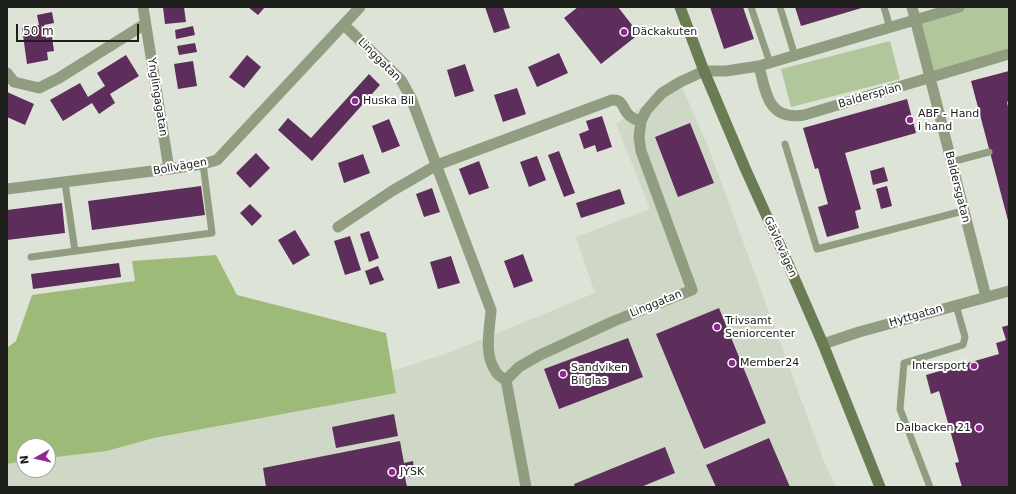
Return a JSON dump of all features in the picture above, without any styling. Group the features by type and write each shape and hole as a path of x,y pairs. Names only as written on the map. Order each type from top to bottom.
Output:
{"main road":[{"name":"Gävlevägen","path":"680,7 704,71 744,168 823,344 880,487"}],"street":[{"name":"Ynglingagatan","path":"142,7 169,169"},
{"name":"Bollvägen","path":"7,190 169,169 203,164 216,160 360,7"},
{"name":"Baldersgatan","path":"912,7 986,297"},
{"path":"338,227 437,165 612,100 616,99 620,101 628,114 641,121 646,112 662,93 680,82 704,71 726,71 759,66 959,7"},
{"path":"7,73 14,82 39,88 59,78 145,24"},
{"name":"Linggatan","path":"344,25 401,80 411,98 491,310 488,341 490,359 496,373 506,380 519,366 540,355 614,321 692,290 641,151 639,137 641,121"},
{"name":"Baldersplan","path":"759,66 770,103 779,112 795,117 1009,54"},
{"name":"Hyttgatan","path":"823,344 1009,291"},
{"path":"506,380 526,487"}],"lane":[{"path":"751,7 770,63"},
{"path":"780,7 795,56"},
{"path":"884,7 890,28"},
{"path":"785,144 817,249 963,211"},
{"path":"951,162 989,152"},
{"path":"31,257 212,233 203,164"},
{"path":"65,183 76,251"},
{"path":"930,487 900,409 904,363 963,345 965,337 956,305"}],"shaded area":[{"path":"680,82 709,149 823,459 836,487 7,487 7,464 16,462 16,478 56,478 56,457 107,451 154,438 396,393 392,371 451,352 595,293 576,237 650,209 616,124"}],"green space":[{"path":"959,7 1009,7 1009,54 931,78 915,20"},
{"path":"890,41 900,79 791,107 781,69"},
{"path":"216,255 237,295 386,333 396,393 154,438 107,451 56,457 56,438 16,438 16,462 7,464 7,348 16,341 32,295 135,281 132,261"}],"building":[{"path":"163,7 184,7 186,22 165,24"},
{"path":"248,7 265,7 258,15"},
{"path":"485,7 503,7 510,28 494,33"},
{"path":"578,7 618,7 639,34 601,64 564,18"},
{"path":"710,7 743,7 754,39 724,49"},
{"path":"795,7 865,7 801,26"},
{"path":"52,12 54,23 44,25 46,38 52,37 54,51 47,52 48,60 27,64 22,28 39,25 37,15"},
{"path":"193,26 195,35 176,39 175,30"},
{"path":"195,43 197,52 179,55 177,46"},
{"path":"559,53 568,73 537,87 528,67"},
{"path":"126,55 139,76 110,94 115,103 99,114 92,103 63,121 50,100 80,83 88,97 105,86 97,73"},
{"path":"247,55 261,67 244,88 229,77"},
{"path":"193,61 197,86 178,89 174,64"},
{"path":"465,64 474,91 455,97 447,70"},
{"path":"1009,71 1009,101 1007,102 1009,111 1009,224 971,81"},
{"name":"Huska Bil","path":"369,74 380,85 312,161 278,130 288,118 311,138"},
{"path":"517,88 526,114 503,122 494,95"},
{"path":"7,92 34,104 25,125 7,117"},
{"path":"907,99 916,133 845,153 861,209 855,211 859,228 827,237 818,207 828,204 818,168 815,169 803,128"},
{"path":"602,116 612,147 597,152 595,145 584,149 579,134 589,130 586,121"},
{"path":"389,119 400,146 382,153 372,126"},
{"path":"690,123 714,183 678,197 655,137"},
{"path":"559,151 575,193 564,197 548,155"},
{"path":"256,153 270,168 250,188 236,173"},
{"path":"363,154 370,173 344,183 338,163"},
{"path":"537,156 546,180 529,187 520,162"},
{"path":"479,161 489,188 469,195 459,169"},
{"path":"884,167 888,181 873,185 870,171"},
{"path":"201,186 205,215 92,230 88,201"},
{"path":"887,186 892,206 881,209 876,189"},
{"path":"432,188 440,212 424,217 416,194"},
{"path":"620,189 625,204 581,218 576,203"},
{"path":"62,203 65,233 7,240 7,210"},
{"path":"250,204 262,216 252,226 240,213"},
{"path":"295,230 310,255 293,265 278,240"},
{"path":"369,231 379,258 369,262 360,234"},
{"path":"350,236 361,270 345,275 334,241"},
{"path":"523,254 533,281 514,288 504,261"},
{"path":"451,256 460,283 438,289 430,262"},
{"path":"119,263 121,277 33,289 31,274"},
{"path":"378,266 384,280 370,285 365,271"},
{"path":"719,308 766,423 704,449 656,334"},
{"name":"Dalbacken 21","path":"1009,325 1009,487 962,487 955,463 959,462 939,391 931,394 926,375 999,354 996,343 1006,340 1002,327"},
{"path":"628,338 643,377 559,409 544,369"},
{"path":"394,414 398,436 336,448 332,427"},
{"path":"769,438 790,487 716,487 706,465"},
{"path":"400,441 404,463 413,461 415,476 405,477 407,487 266,487 263,468"},
{"path":"665,447 675,473 641,487 575,487 574,484"}],"place":[{"name":"Däckakuten","path":"624,32"},
{"name":"Huska Bil","path":"355,101"},
{"name":"ABF - Hand i hand","path":"910,120"},
{"name":"Trivsamt Seniorcenter","path":"717,327"},
{"name":"Member24","path":"732,363"},
{"name":"Intersport","path":"974,366"},
{"name":"Sandviken Bilglas","path":"563,374"},
{"name":"Dalbacken 21","path":"979,428"},
{"name":"JYSK","path":"392,472"}]}
